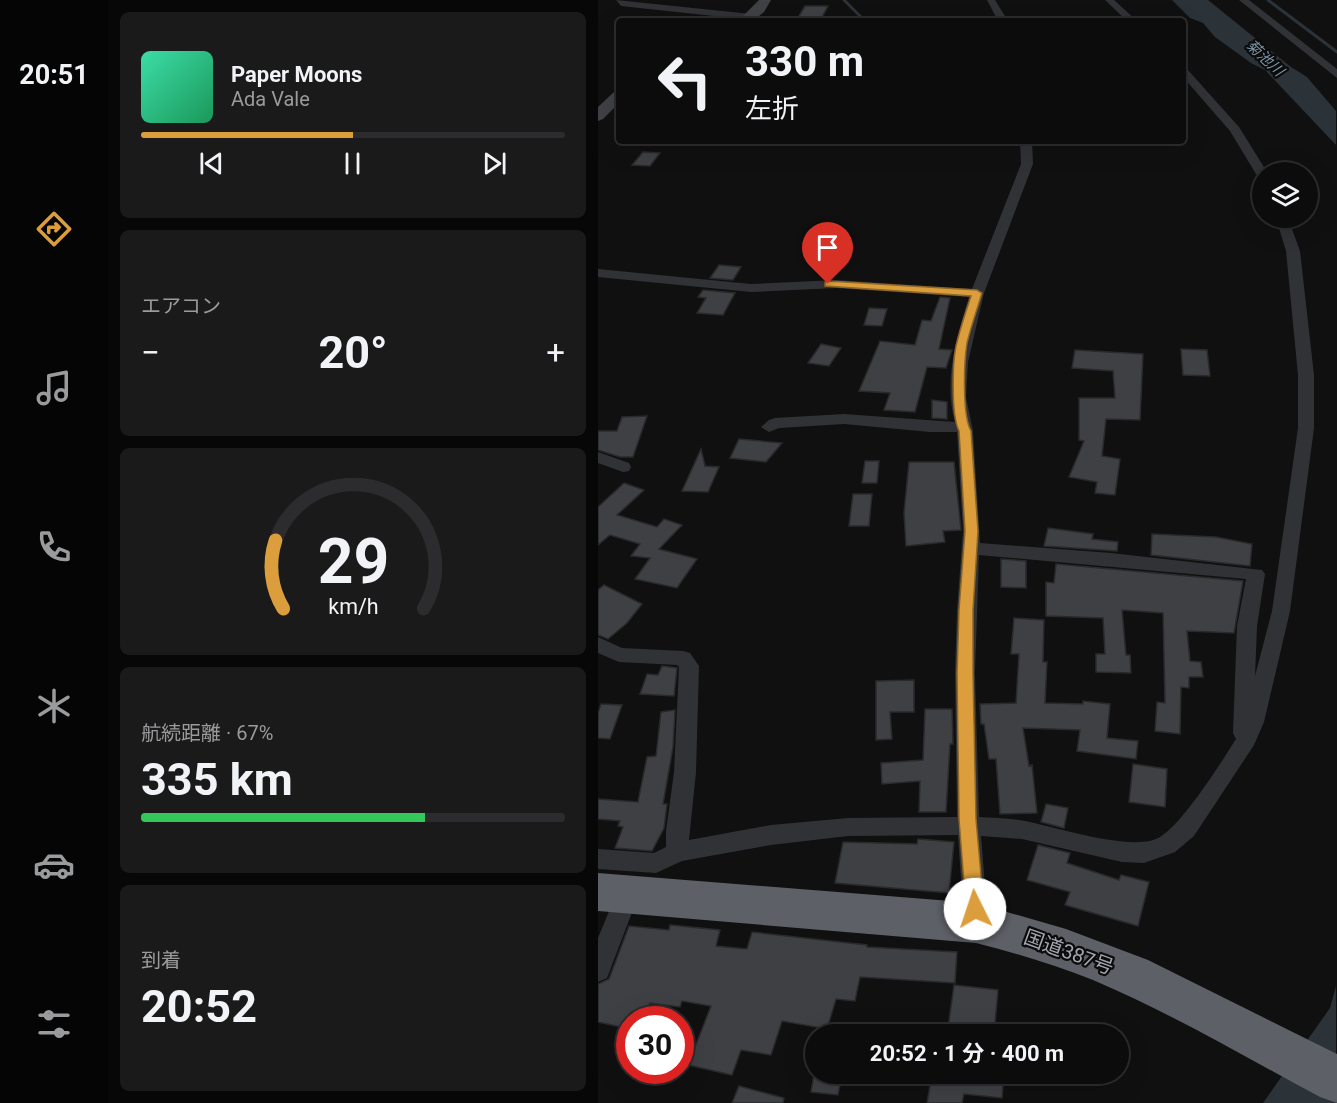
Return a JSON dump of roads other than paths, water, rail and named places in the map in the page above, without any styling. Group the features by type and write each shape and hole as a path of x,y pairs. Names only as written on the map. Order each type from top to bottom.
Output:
{"highway":[{"name":"国道387号","path":"613,893 976,923 1078,953 1152,984 1336,1080"}],"main road":[{"path":"749,18 765,0"},
{"path":"598,116 616,97"}],"street":[{"path":"620,0 621,3 740,18"},
{"path":"991,0 1001,18"},
{"path":"1109,0 1129,18"},
{"path":"1243,0 1316,56 1336,75"},
{"path":"1186,73 1235,129 1255,162"},
{"path":"976,923 968,826 965,673 966,610 971,548 970,494 963,427 960,423 961,344 977,293 1027,164 1026,144"},
{"path":"598,859 656,862 678,852 771,835 848,827 968,826 1022,830 1122,852 1144,854 1167,845 1186,829 1243,745 1254,722 1281,611 1302,481 1306,428 1306,375 1298,285 1293,250 1285,228"},
{"path":"598,273 751,288 836,284 977,293"},
{"path":"769,427 775,423 844,419 930,427 963,427"},
{"path":"598,457 623,468"},
{"path":"971,548 1256,574 1247,626 1243,745"},
{"path":"598,644 619,655 682,658 689,666 685,772 677,831 678,852"},
{"path":"598,969 613,893"}],"water":[{"name":"菊池川","path":"1172,0 1208,0 1291,67 1307,77 1336,111 1336,145 1265,70 1251,63 1215,37 1203,23 1190,18"},
{"path":"1336,986 1336,1103 1263,1103 1330,1008"}],"waterway":[{"path":"844,0 860,18"},
{"path":"1268,0 1337,52"}]}
